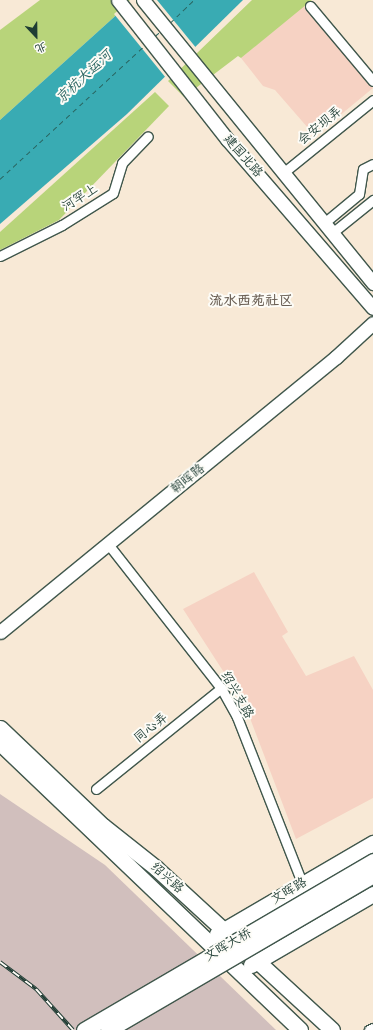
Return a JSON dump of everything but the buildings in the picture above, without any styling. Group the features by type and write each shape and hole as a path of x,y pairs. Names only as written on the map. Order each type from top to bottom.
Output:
{"main road":[{"name":"建国北路","path":"118,0 205,109 373,308"},
{"name":"建国北路","path":"143,0 373,283"},
{"name":"朝晖路","path":"0,632 336,357 373,323"},
{"name":"绍兴路","path":"0,728 103,826 156,868 332,1030"},
{"name":"绍兴路","path":"0,743 300,1030"},
{"name":"文晖路","path":"206,940 373,842"},
{"name":"文晖大桥","path":"84,1030 373,861"},
{"name":"文晖大桥","path":"108,1030 373,875"},
{"path":"240,972 373,894"}],"street":[{"path":"310,6 373,81"},
{"name":"会安坝弄","path":"283,173 373,100"},
{"name":"河罕上","path":"0,256 62,225 113,193 122,163 148,136"},
{"path":"328,228 359,194 363,169 373,164"},
{"path":"328,228 373,200"},
{"name":"绍兴支路","path":"108,544 221,688 237,716 302,883"},
{"name":"同心弄","path":"96,789 221,688"},
{"path":"369,1030 373,1028"}],"shaded area":[{"path":"305,5 373,88 315,136 275,90 263,86 241,58"},
{"path":"254,572 288,632 282,636 306,676 354,656 373,690 373,798 296,839 245,705 183,609"},
{"path":"0,794 105,865 276,1030 0,1030"}],"green space":[{"path":"40,0 133,0 0,120 0,30"},
{"path":"252,0 312,0 241,58 238,56 184,97 168,81"},
{"path":"155,92 169,106 59,220 0,250 0,232"}],"water":[{"name":"京杭大运河","path":"133,0 243,0 127,114 0,224 0,120"}],"pier":[{"path":"130,0 157,0 197,49 166,78 114,14"}],"ferry route":[{"path":"170,23 194,0"},
{"path":"155,36 160,32"},
{"path":"0,179 145,45"}],"railway":[{"path":"0,962 36,989 73,1030"}],"district":[{"name":"流水西苑社区","path":"251,301"}]}
